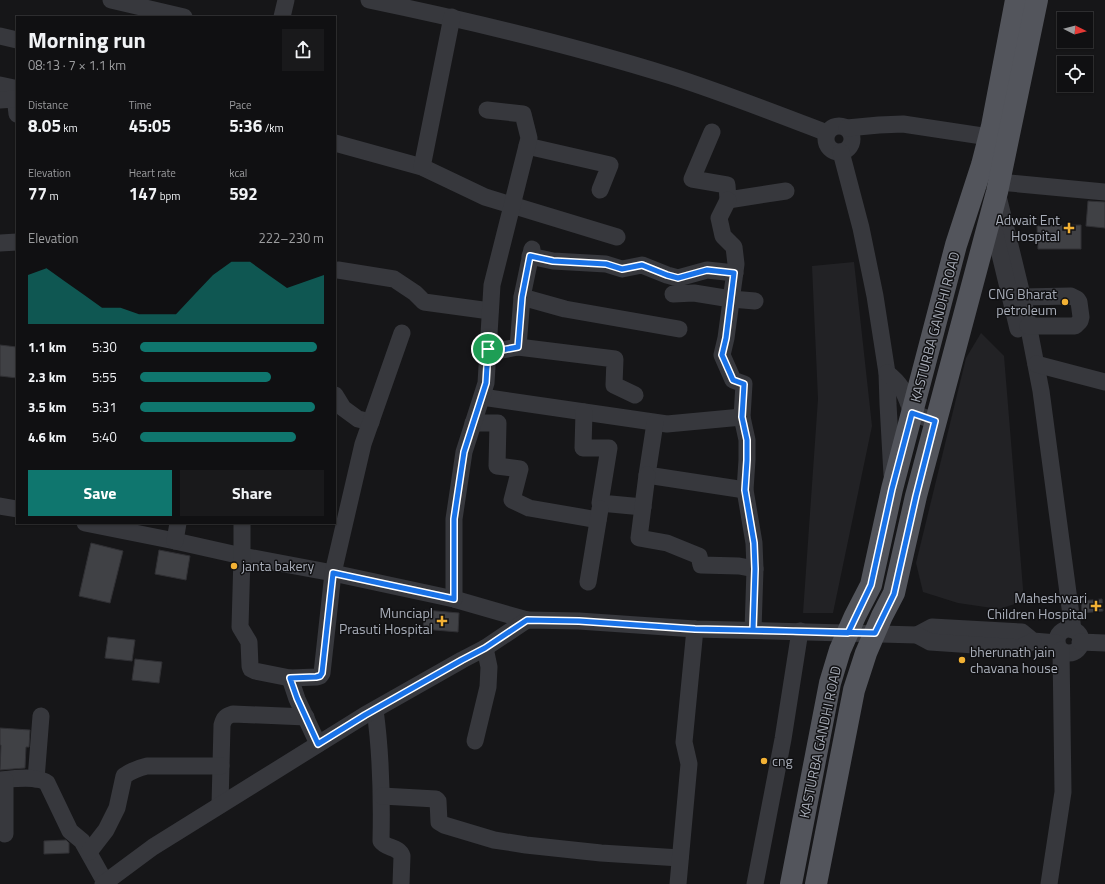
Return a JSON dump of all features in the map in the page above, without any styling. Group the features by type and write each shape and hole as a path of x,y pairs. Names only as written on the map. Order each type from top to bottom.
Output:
{"main road":[{"name":"KASTURBA GANDHI ROAD","path":"792,884 830,683 840,650 871,585 892,489 956,245 982,165 989,137 1016,0"},
{"name":"KASTURBA GANDHI ROAD","path":"816,884 854,690 866,653 894,594 935,421 998,187 1037,0"}],"street":[{"path":"111,0 180,16"},
{"path":"282,16 286,0"},
{"path":"369,0 452,18 573,48 670,76 752,104 827,133"},
{"path":"422,167 452,18"},
{"path":"0,36 16,40"},
{"path":"0,85 14,88 11,104"},
{"path":"454,599 454,519 464,452 486,383 492,285 529,138 523,114 487,110"},
{"path":"847,128 852,140 848,148 841,152 837,152 829,148 826,141 827,133 830,129 838,126 847,128 903,124 989,137"},
{"path":"712,132 692,179 727,185 728,200 719,218 723,236 734,247 736,264 722,355 733,380 744,384 742,417 747,440 745,490 754,543 755,569 753,630"},
{"path":"336,143 422,167 485,197 617,237"},
{"path":"527,146 610,166 600,190"},
{"path":"841,152 861,228 875,296 887,373 892,489"},
{"path":"1059,884 1072,793 1068,641 1042,399 1023,298 998,187 1105,192"},
{"path":"728,200 786,191"},
{"path":"990,217 1034,392 1068,641 1063,792 1050,884"},
{"path":"0,243 16,242"},
{"path":"518,347 522,297 531,253 553,261 606,264 622,269 642,265 678,278 707,270 734,273"},
{"path":"338,270 394,278 415,293 424,302 490,312"},
{"path":"673,294 694,293 731,300 755,301"},
{"path":"1023,298 1071,296 1079,302 1081,317 1080,321 1075,326 1028,326"},
{"path":"522,297 565,309 679,329"},
{"path":"242,524 240,627 249,642 250,666 255,671 290,678 320,676 322,673 333,573 363,444 402,333"},
{"path":"488,349 502,350 518,347 615,359 614,385 635,395"},
{"path":"1036,364 1105,382"},
{"path":"887,373 902,386 912,413 935,421"},
{"path":"336,397 343,408 358,419 371,422"},
{"path":"482,397 667,424 742,417"},
{"path":"584,412 583,448 609,448 588,582"},
{"path":"473,423 498,423 497,466 520,469 512,500 528,508 598,520"},
{"path":"656,423 647,475 639,538 667,543 699,556 701,565 738,566 755,569"},
{"path":"647,475 745,490"},
{"path":"600,502 643,507"},
{"path":"0,506 16,509"},
{"path":"90,524 454,599 527,620 579,621 695,629 917,635 932,627 1022,632 1033,641 1105,643"},
{"path":"175,541 178,524"},
{"path":"5,834 2,780 43,780 47,784 70,831 82,841 89,852 104,883 153,847 318,744 485,648 527,620"},
{"path":"678,884 689,764 684,742 695,629"},
{"path":"755,884 783,739 800,632"},
{"path":"475,741 488,687 489,667 485,648"},
{"path":"290,678 297,698 318,744"},
{"path":"375,710 382,796 381,841 385,845 398,850 402,856 401,884"},
{"path":"220,805 222,725 224,718 228,715 234,714 306,717"},
{"path":"36,779 41,716"},
{"path":"89,852 106,830 116,808 124,776 129,772 147,766 221,766"},
{"path":"382,796 436,799 438,801 439,822 444,825 494,840 526,845 680,858"}],"shaded area":[{"path":"854,262 872,426 833,613 803,613 818,399 812,266"},
{"path":"981,333 1004,356 1024,601 999,609 958,603 923,592 916,563 966,358"}],"building":[{"path":"1088,201 1105,202 1105,228 1086,226"},
{"path":"1081,225 1081,249 1038,249 1037,226"},
{"path":"0,345 16,347 16,378 0,376"},
{"path":"91,543 123,551 110,603 79,596"},
{"path":"159,550 190,556 186,580 155,574"},
{"path":"1102,599 1103,611 1082,613 1081,601"},
{"path":"425,610 459,613 458,632 423,629"},
{"path":"108,637 135,640 132,661 105,658"},
{"path":"135,659 162,662 159,683 132,680"},
{"path":"0,728 30,730 29,747 26,747 25,768 0,770"},
{"path":"66,840 69,843 69,853 44,854 44,841"}],"place":[{"name":"Adwait Ent Hospital","path":"1069,228"},
{"name":"CNG Bharat petroleum","path":"1065,302"},
{"name":"janta bakery","path":"234,566"},
{"name":"Maheshwari Children Hospital","path":"1096,606"},
{"name":"Munciapl Prasuti Hospital","path":"442,621"},
{"name":"bherunath jain chavana house","path":"962,660"},
{"name":"cng","path":"764,761"}],"route":[{"path":"488,349 486,383 464,452 454,519 454,599 333,573 322,673 320,676 316,677 290,678 297,698 318,744 365,715 485,648 527,620 579,621 695,629 800,632 875,633 894,594 935,421 912,413 892,489 871,585 855,616 848,633 753,630 755,569 754,543 745,490 747,440 742,417 744,384 733,380 722,355 726,338 734,273 707,270 678,278 642,265 622,269 606,264 553,261 530,256 522,297 518,347 502,350 488,349"}]}
